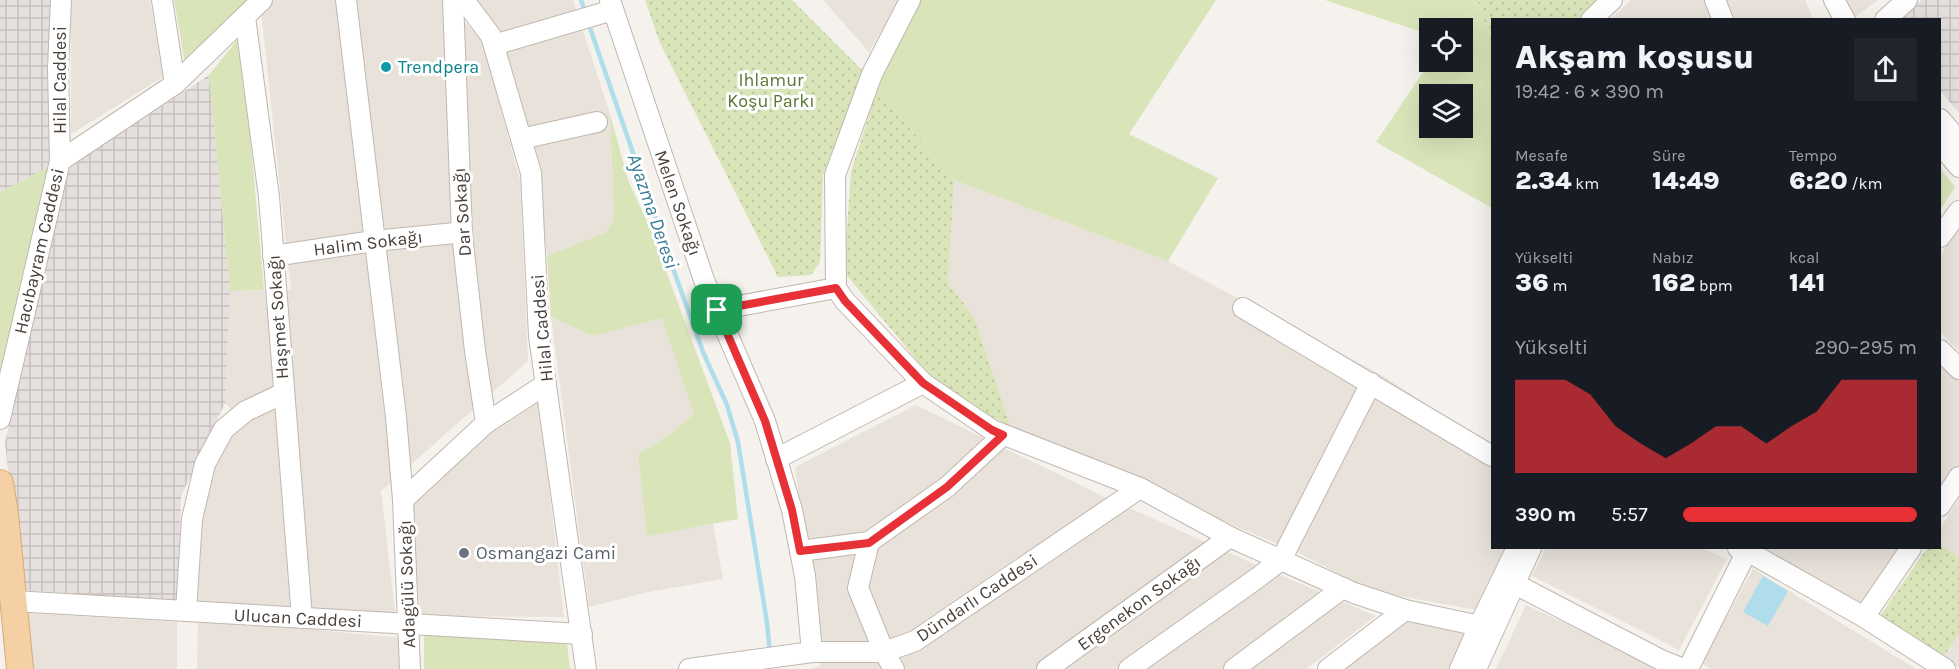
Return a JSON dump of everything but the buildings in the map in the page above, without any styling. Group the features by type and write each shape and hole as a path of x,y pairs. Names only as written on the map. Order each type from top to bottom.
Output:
{"main road":[{"path":"0,483 20,669"}],"street":[{"name":"Hilal Caddesi","path":"60,161 58,68 61,0"},
{"path":"162,0 175,84"},
{"name":"Hacıbayram Caddesi","path":"0,419 60,161 175,84 262,0"},
{"name":"Adagülü Sokağı","path":"346,0 396,417 403,500 410,669"},
{"name":"Dar Sokağı","path":"453,0 462,234 486,423"},
{"name":"Hilal Caddesi","path":"464,0 491,36 531,173 539,336 586,669"},
{"path":"910,0 872,74 835,175 836,288 845,301 923,383 992,430 1140,488 1230,537 1343,588 1405,610 1486,627"},
{"path":"1593,18 1612,0"},
{"path":"1715,0 1722,18"},
{"path":"1823,0 1830,18"},
{"path":"1834,0 1844,18"},
{"path":"1887,18 1906,0"},
{"name":"Melen Sokağı","path":"494,45 577,21 606,8 704,280 765,421 792,510 805,576 812,652"},
{"name":"Haşmet Sokağı","path":"245,17 269,197 302,618"},
{"path":"1941,120 1959,141"},
{"path":"521,139 597,122"},
{"path":"1941,145 1959,167"},
{"path":"1941,236 1959,211"},
{"name":"Halim Sokağı","path":"273,256 374,241 455,232 462,234"},
{"path":"717,310 836,288"},
{"path":"1243,308 1491,455"},
{"path":"1941,351 1959,369"},
{"path":"776,459 923,383"},
{"path":"1129,669 1281,560 1371,383"},
{"path":"403,500 486,423 546,384"},
{"path":"186,611 192,519 205,464 224,429 246,411 284,393"},
{"path":"800,551 869,543 947,487 1003,435"},
{"path":"1941,504 1959,477"},
{"name":"Dündarlı Caddesi","path":"689,669 812,652 889,661 1140,488"},
{"name":"Ergenekon Sokağı","path":"1047,669 1230,537"},
{"path":"869,543 858,588 889,661"},
{"path":"1510,579 1517,549"},
{"path":"1460,669 1486,627 1510,579 1531,549"},
{"path":"1510,579 1661,660 1685,669 1745,549 1864,617 1945,669"},
{"path":"1864,617 1910,549"},
{"path":"1234,669 1343,588"},
{"name":"Ulucan Caddesi","path":"13,601 582,634"},
{"path":"1328,669 1405,610"},
{"path":"1476,669 1486,627"}],"shaded area":[{"path":"0,0 50,0 49,167 0,192"},
{"path":"71,0 150,0 163,77 71,134"},
{"path":"271,0 442,0 482,39 520,180 528,361 381,491 396,619 194,603 200,522 214,467 237,416 225,403 230,291 291,290 261,11"},
{"path":"470,0 573,0 610,114 614,219 606,232 547,256 538,177 503,37"},
{"path":"823,0 899,0 869,52"},
{"path":"1631,0 1805,0 1813,18 1612,18"},
{"path":"1843,0 1878,0 1853,18"},
{"path":"1921,0 1959,0 1959,113 1941,92 1941,18 1902,18"},
{"path":"209,75 230,291 225,403 181,496 178,601 21,590 5,443 69,168"},
{"path":"954,180 1168,261 1385,377 1491,447 1491,549 1506,549 1476,610 1372,591 1295,551 1120,478 1010,426 974,317 948,283"},
{"path":"1959,225 1959,351 1941,333 1941,255"},
{"path":"551,317 593,336 662,317 694,414 666,437 638,454 647,535 713,524 723,579 648,592 589,607"},
{"path":"1941,363 1959,380 1959,464 1941,492"},
{"path":"525,399 539,401 564,617 421,616 404,498"},
{"path":"916,405 1103,496 1265,569 1121,669 810,669 821,666 795,467"},
{"path":"1959,499 1959,557 1941,545 1941,527"},
{"path":"1546,549 1704,549 1727,559 1679,650 1532,576"},
{"path":"1767,549 1905,549 1865,611 1764,555"},
{"path":"1753,569 1916,669 1711,669 1701,663"},
{"path":"1273,572 1376,616 1306,669 1135,669"},
{"path":"1526,605 1649,662 1660,669 1496,669"},
{"path":"24,613 177,622 177,669 31,669"},
{"path":"1404,618 1468,633 1453,669 1335,669"},
{"path":"198,619 403,638 402,669 197,669"},
{"path":"1959,634 1959,667 1942,659"}],"green space":[{"path":"174,0 247,0 185,63"},
{"name":"Ihlamur Koşu Parkı","path":"645,0 792,0 864,72 823,175 820,262 811,275 778,277 660,43"},
{"path":"920,0 1216,0 1129,134 1218,178 1168,261 954,180 877,90 895,43"},
{"path":"1325,0 1478,0 1491,44 1491,207 1376,142 1423,72 1473,72 1473,18 1419,18 1419,31"},
{"path":"1478,0 1597,0 1579,18 1491,18 1491,44"},
{"path":"241,35 264,290 230,291 209,75"},
{"name":"Ihlamur Koşu Parkı","path":"877,90 954,180 948,283 974,317 1010,426 956,398 924,369 844,272 851,172"},
{"path":"610,114 628,180 650,228 730,443 738,519 647,536 638,454 666,437 694,414 662,318 593,336 551,317 547,256 606,232 614,219"},
{"path":"49,167 0,388 0,192"},
{"path":"1941,169 1955,187 1941,208"},
{"path":"1941,545 1959,557 1959,634 1942,659 1880,616 1926,549 1941,549"},
{"path":"424,631 566,634 570,669 424,669"}],"water":[{"path":"1763,576 1788,591 1768,626 1743,612"}],"waterway":[{"name":"Ayazma Deresi","path":"581,0 586,14"},
{"name":"Ayazma Deresi","path":"588,22 665,246 703,352 727,405 738,442 770,654"}],"place":[{"name":"Trendpera","path":"386,67"},
{"name":"Osmangazi Cami","path":"464,553"}],"route":[{"path":"836,288 845,301 923,383 992,430 1003,435 947,487 869,543 800,551 792,510 765,421 717,310 836,288"}]}
